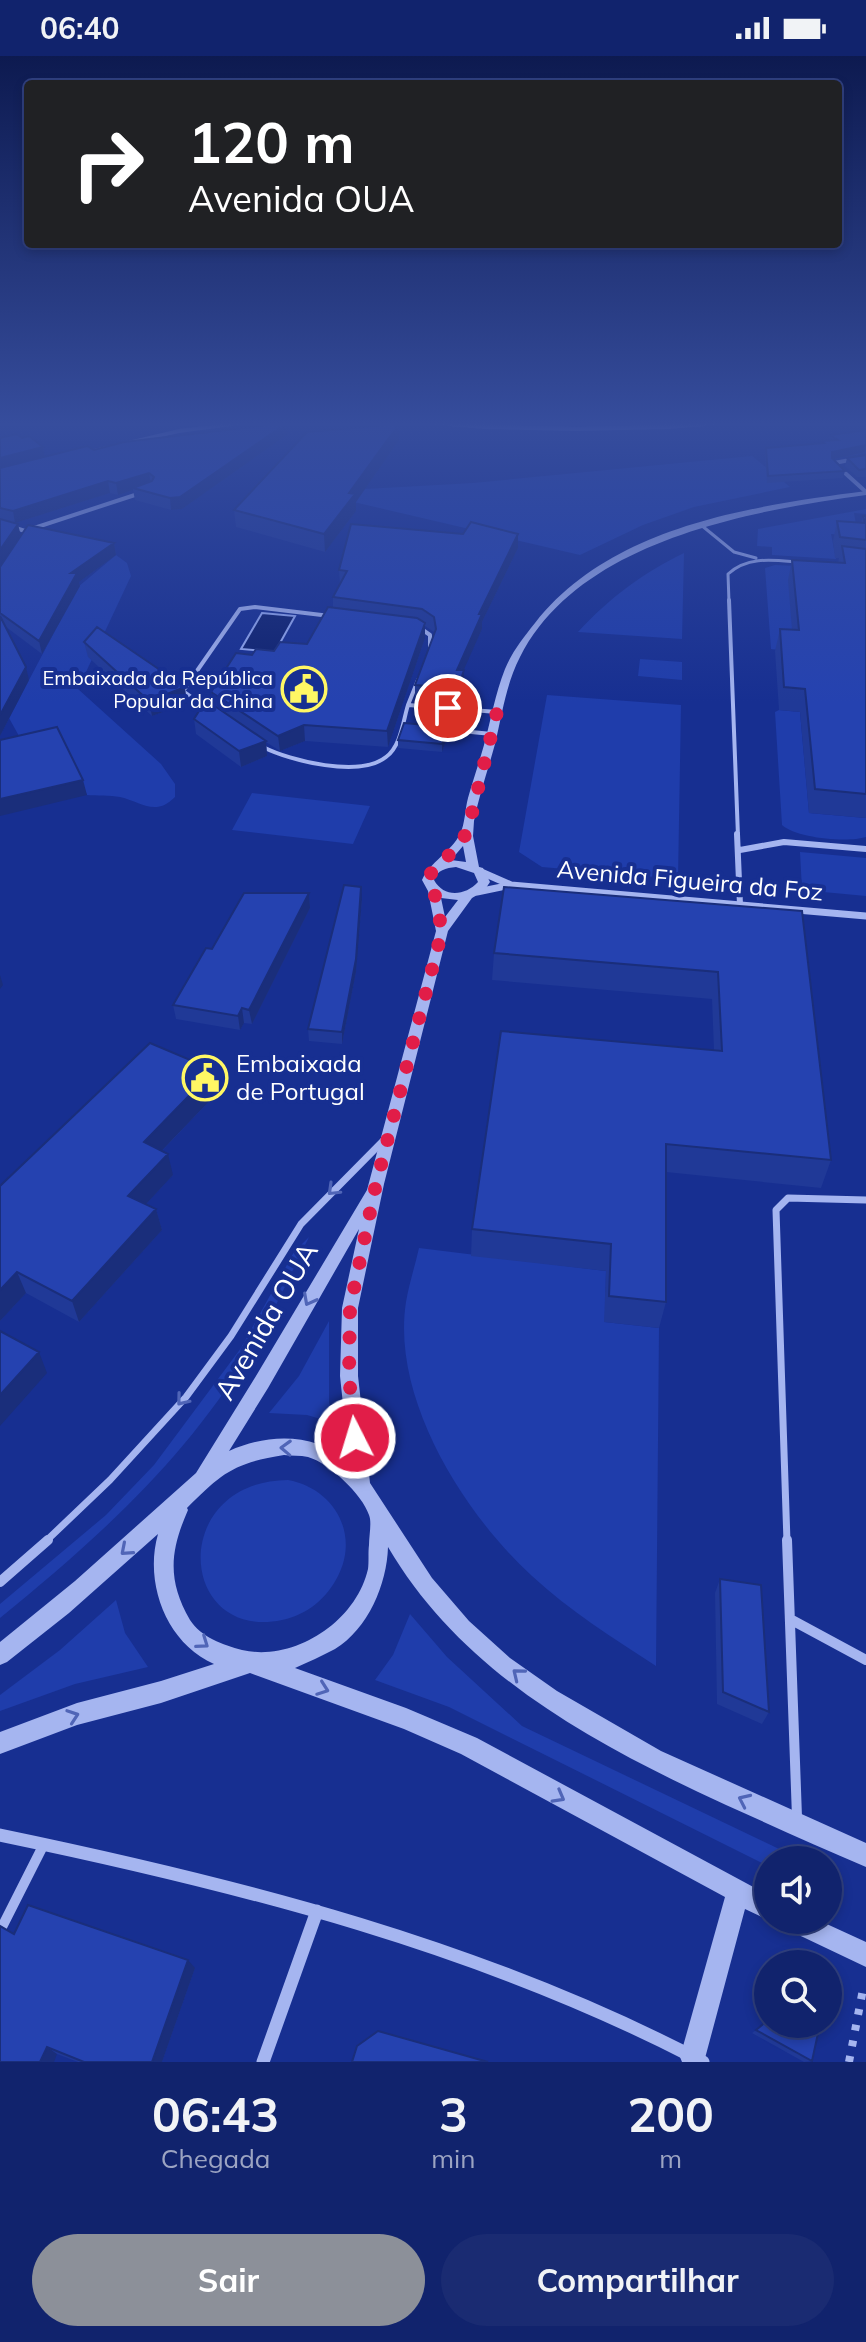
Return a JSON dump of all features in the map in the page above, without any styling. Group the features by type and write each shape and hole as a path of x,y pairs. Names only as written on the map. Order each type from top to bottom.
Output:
{"street":[{"path":"0,523 26,534 80,515"},
{"path":"467,833 476,869 484,882 472,894 450,897 434,891 428,880 429,875 467,833 506,678 522,645 545,615 570,592 637,550 701,525 741,515"},
{"path":"440,866 457,863 476,869"},
{"name":"Avenida Figueira da Foz","path":"476,869 511,885"},
{"name":"Avenida Figueira da Foz","path":"472,894 511,885 866,916"},
{"name":"Avenida OUA","path":"434,891 442,931"},
{"name":"Avenida OUA","path":"367,1491 349,1376 350,1308 376,1184 442,931 472,894"},
{"name":"Avenida OUA","path":"199,1482 262,1382 376,1184"},
{"path":"0,1655 199,1482 234,1458 253,1451 294,1447 331,1458 348,1469 367,1491 406,1559 429,1591 464,1630 569,1713 684,1772 866,1855"},
{"path":"0,1743 77,1714 161,1692 250,1662 296,1658 317,1649 354,1620 367,1601 382,1559 379,1518 367,1491"},
{"path":"184,1498 167,1529 163,1558 168,1600 191,1635 228,1658 250,1662 406,1719 469,1746 754,1901"},
{"path":"0,1835 317,1911 473,1959 624,2022 696,2060 738,1892"},
{"path":"263,2062 317,1911"},
{"path":"822,1934 866,1955"}],"lane":[{"path":"701,525 734,552 763,560 807,562"},
{"path":"740,905 728,574 740,565 763,560"},
{"path":"220,717 183,691 240,609 255,607 344,618"},
{"path":"411,626 430,635 427,656"},
{"path":"257,743 287,759 370,765 390,755 422,668"},
{"path":"408,705 497,712"},
{"path":"401,726 414,727"},
{"path":"427,728 492,734"},
{"path":"740,850 784,842 866,849"},
{"path":"0,1582 96,1495 162,1426 212,1364 293,1236 320,1202 389,1135"},
{"path":"797,1825 776,1210 788,1198 866,1200"},
{"path":"790,1619 866,1660"},
{"path":"0,1931 44,1844"}],"path":[{"path":"849,2062 866,1971"}],"shaded area":[{"path":"408,515 672,515 580,555"},
{"path":"836,515 854,515 858,536 831,534 836,559 772,555 772,547 757,546 758,529"},
{"path":"684,553 682,639 578,632 627,587"},
{"path":"116,555 127,563 131,576 78,689 161,764 175,784 175,797 161,806 148,806 116,796 87,795 60,742 19,736 9,718 78,587"},
{"path":"775,565 819,567 794,652 771,649 765,568"},
{"path":"262,613 295,616 275,652 241,649"},
{"path":"640,659 682,662 682,680 638,676"},
{"path":"547,695 681,705 678,879 542,867 519,852"},
{"path":"775,712 800,712 809,813 866,818 866,837 822,838 798,833 782,825"},
{"path":"252,793 370,806 353,844 232,830"},
{"path":"800,852 866,858 866,896 802,890"},
{"path":"309,1237 258,1338 225,1391 197,1428 105,1528 0,1618 0,1604 106,1515 154,1465 241,1348 294,1252"},
{"path":"419,1248 606,1271 605,1322 659,1328 656,1666 577,1612 532,1576 482,1521 438,1452 421,1415 410,1377 404,1339 406,1302"},
{"path":"329,1321 329,1402 334,1423 307,1415 269,1413 299,1376"},
{"path":"288,1480 318,1492 338,1515 346,1544 344,1560 328,1591 308,1610 282,1620 247,1620 222,1608 206,1586 201,1559 206,1531 222,1505 249,1487"},
{"path":"116,1600 125,1633 148,1667 75,1684 0,1711 0,1695 60,1650"},
{"path":"410,1614 447,1657 522,1726 773,1846 754,1846 754,1859 449,1707 375,1680 393,1655"}],"building":[{"path":"251,515 339,515 324,534"},
{"path":"863,516 866,516 866,540 840,537 837,521 865,523"},
{"path":"0,519 18,524 0,550"},
{"path":"471,522 518,534 479,614 482,614 457,670 464,670 458,688 415,685 436,629 434,617 422,609 333,597 347,571 339,570 351,524 463,534"},
{"path":"28,525 114,543 71,573 77,573 39,641 0,613 0,567"},
{"path":"842,546 866,549 866,794 815,789 805,689 784,687 780,629 799,630 792,560 845,563"},
{"path":"328,607 417,618 425,623 387,731 304,725 278,736 211,692 236,653 252,655 256,649 274,651 280,642 307,644"},
{"path":"0,616 26,667 0,715"},
{"path":"97,627 185,687 149,701 84,642"},
{"path":"206,700 266,741 239,751 194,719"},
{"path":"404,723 448,727 442,744 398,740"},
{"path":"57,727 83,780 0,799 0,740"},
{"path":"344,885 361,887 356,959 342,1032 308,1029"},
{"path":"504,887 802,911 831,1160 666,1144 666,1302 609,1296 611,1244 472,1229 501,1031 722,1051 718,972 494,953"},
{"path":"244,893 309,893 249,1010 242,1008 238,1016 173,1005 206,948 212,949"},
{"path":"150,1043 214,1070 144,1142 168,1154 128,1196 156,1209 72,1301 17,1272 0,1290 0,1186"},
{"path":"0,1331 39,1352 0,1395"},
{"path":"720,1579 761,1585 769,1712 723,1692"},
{"path":"28,1905 188,1960 152,2062 84,2062 47,2047 40,2062 0,2062 0,1926 14,1934"},
{"path":"378,2031 488,2062 352,2062 357,2046"},
{"path":"770,2038 817,2038 812,2061"}],"place":[{"name":"Embaixada da República Popular da China","path":"304,689"},
{"name":"Embaixada de Portugal","path":"205,1078"}],"route":[{"path":"355,1438 349,1376 350,1308 376,1184 408,1072 442,931 434,891 428,880 429,875 467,833 497,712 448,708"}]}
